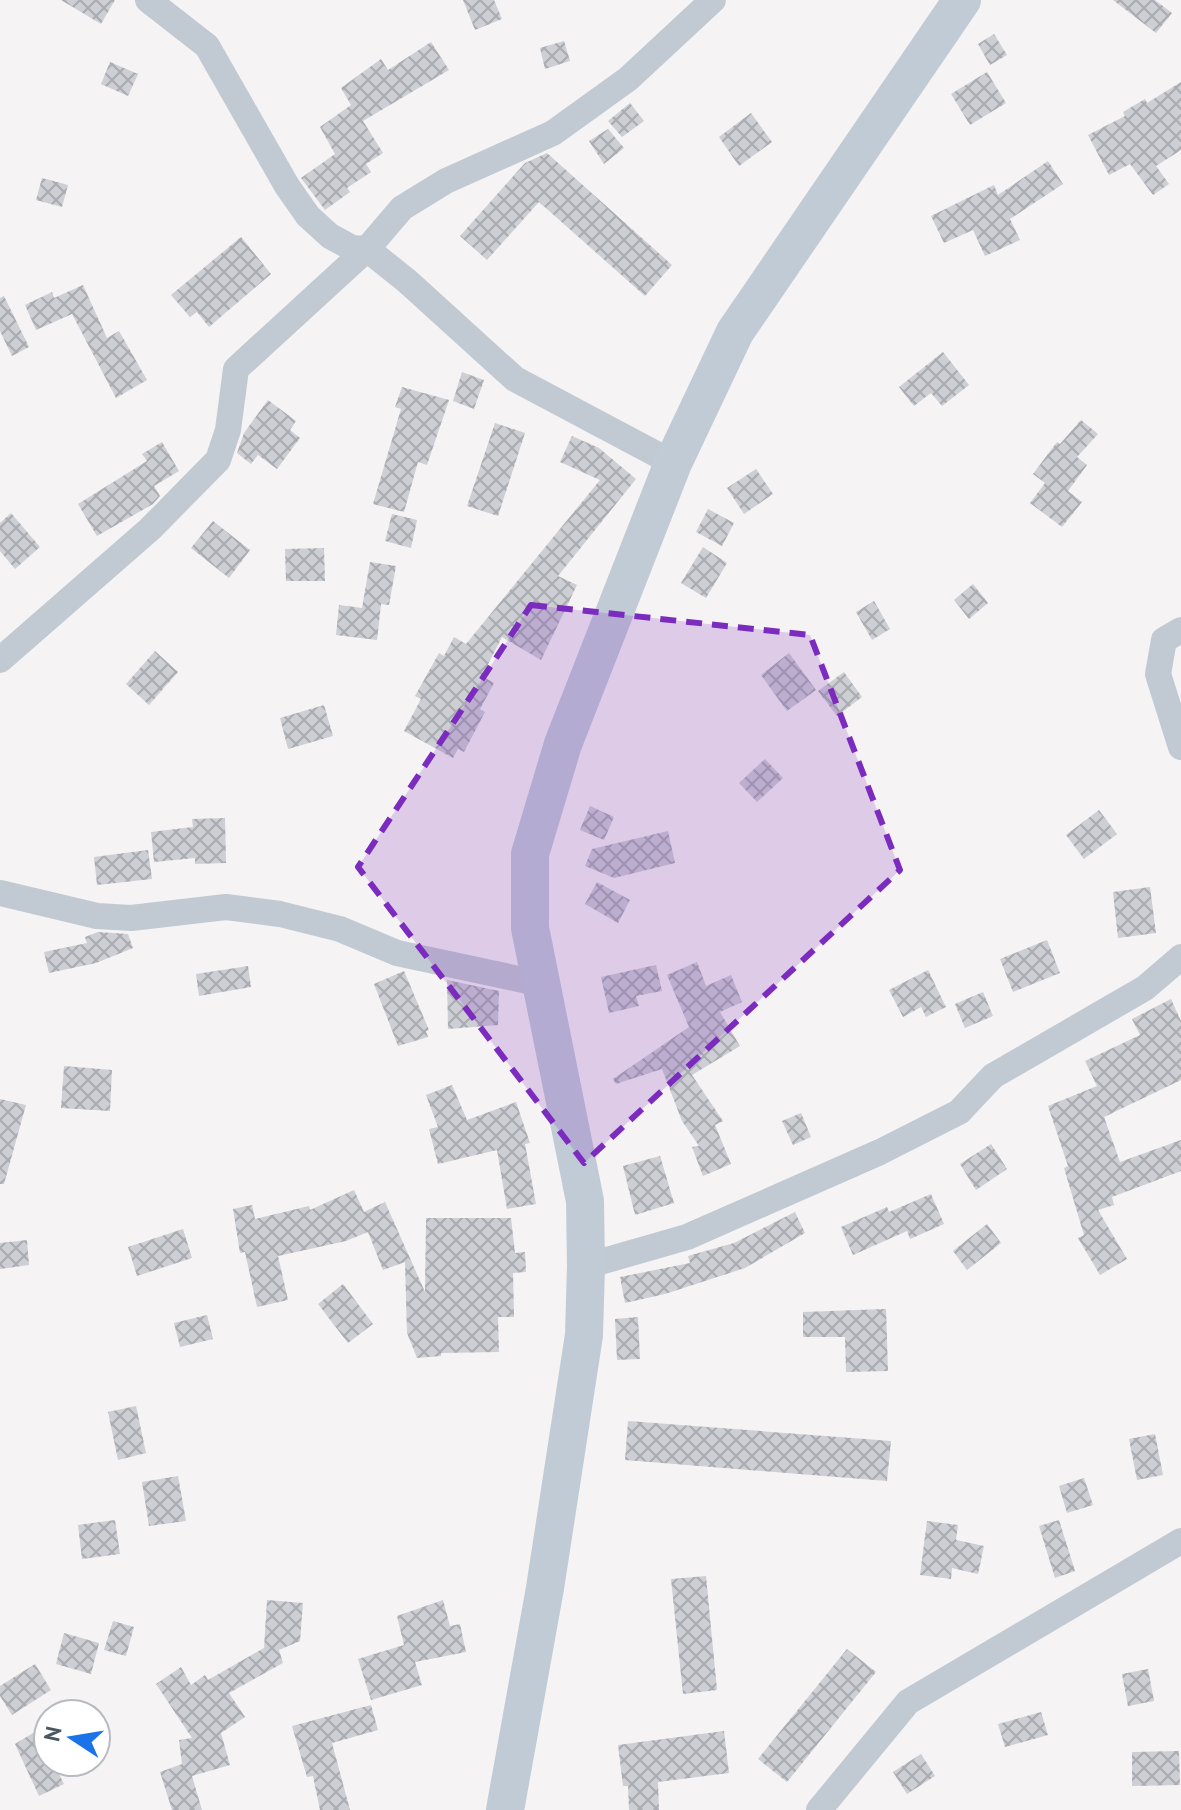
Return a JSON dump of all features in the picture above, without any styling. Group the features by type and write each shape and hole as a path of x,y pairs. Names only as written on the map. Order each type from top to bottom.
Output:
{"main road":[{"path":"505,1810 545,1588 584,1335 586,1266 585,1201 530,928 530,854 563,744 673,463 735,332 962,0"}],"street":[{"path":"148,0 207,46 308,216 330,236 352,248 367,249 515,379 673,463"},
{"path":"0,660 150,529 218,460 228,430 236,369 367,249 402,208 446,181 553,133 628,79 713,0"},
{"path":"1181,630 1164,640 1158,674 1181,747"},
{"path":"0,893 97,916 131,918 226,907 280,914 340,929 397,953 542,984"},
{"path":"586,1266 687,1237 880,1152 959,1112 993,1076 1145,988 1181,957"},
{"path":"819,1810 908,1702 1181,1541"}],"highlighted area":[{"path":"531,605 810,635 900,870 584,1163 358,867"}],"building":[{"path":"61,0 115,0 101,24"},
{"path":"463,0 494,0 502,19 475,30"},
{"path":"1113,0 1155,0 1172,13 1156,33"},
{"path":"994,34 1007,55 990,65 978,44"},
{"path":"564,41 570,61 545,69 540,48"},
{"path":"431,42 449,70 363,121 383,153 366,164 371,172 347,188 350,192 325,210 301,178 335,154 320,127 351,105 341,88 381,59 388,70"},
{"path":"110,62 138,74 128,96 101,84"},
{"path":"987,72 1006,103 970,125 951,94"},
{"path":"1181,82 1181,150 1156,166 1169,184 1153,195 1130,164 1109,175 1088,135 1125,116 1123,112 1145,99 1147,103"},
{"path":"630,103 644,121 622,137 608,121"},
{"path":"751,113 772,142 739,166 719,137"},
{"path":"608,129 624,148 604,164 589,141"},
{"path":"547,153 672,265 645,296 539,202 487,260 460,236 525,163"},
{"path":"1048,161 1063,184 1010,219 1020,240 985,256 973,230 944,243 931,216 994,185 998,195"},
{"path":"42,178 68,185 62,207 36,200"},
{"path":"241,237 271,274 209,327 197,312 190,317 171,295"},
{"path":"83,285 107,338 119,331 147,380 116,398 72,314 36,330 25,305 52,292 54,298"},
{"path":"4,296 29,347 12,356 0,331 0,298"},
{"path":"943,352 969,385 942,406 931,393 914,406 899,387"},
{"path":"462,372 484,380 474,409 453,401"},
{"path":"402,387 449,400 427,465 418,462 404,512 373,504 401,409 395,407"},
{"path":"268,400 296,421 290,430 300,438 277,469 258,455 251,464 237,453 244,433"},
{"path":"1081,420 1098,434 1077,457 1087,465 1068,491 1082,502 1062,527 1030,503 1045,483 1033,474 1057,442 1060,444"},
{"path":"495,423 525,433 498,516 467,506"},
{"path":"572,436 599,448 636,479 558,576 577,585 541,660 502,637 482,676 494,683 480,709 485,712 464,752 458,749 453,758 404,731 421,699 415,696 439,653 444,656 454,637 466,644 600,480 560,462"},
{"path":"162,442 179,471 154,486 160,496 153,504 97,536 78,504 147,461 142,454"},
{"path":"756,469 773,494 744,514 727,488"},
{"path":"708,509 734,523 722,546 696,532"},
{"path":"11,513 40,547 15,569 0,551 0,523"},
{"path":"392,514 417,520 411,548 385,541"},
{"path":"213,521 250,550 229,578 191,548"},
{"path":"703,547 727,563 706,598 681,583"},
{"path":"324,548 325,581 286,581 285,549"},
{"path":"370,562 396,566 389,605 381,604 377,640 336,635 339,605 362,608"},
{"path":"973,584 988,603 969,619 954,600"},
{"path":"874,601 890,629 872,640 856,612"},
{"path":"155,651 178,672 149,705 126,684"},
{"path":"789,653 816,690 787,711 761,675"},
{"path":"844,672 862,697 837,716 818,691"},
{"path":"324,705 333,736 288,749 280,718"},
{"path":"765,759 783,778 757,802 739,783"},
{"path":"590,806 614,817 604,840 580,830"},
{"path":"1099,810 1117,834 1084,859 1066,835"},
{"path":"225,818 226,863 195,864 195,858 154,862 151,832 193,827 192,819"},
{"path":"668,831 675,863 614,878 585,866 592,849"},
{"path":"148,850 152,879 97,885 94,857"},
{"path":"597,882 630,900 618,923 585,904"},
{"path":"1150,887 1156,933 1118,938 1113,892"},
{"path":"98,932 128,934 133,948 96,963 49,973 44,952 87,943 85,937"},
{"path":"1047,940 1060,973 1013,992 1000,959"},
{"path":"697,962 706,986 731,975 742,1002 720,1012 740,1046 692,1075 723,1121 715,1125 731,1164 703,1176 692,1147 699,1146 682,1121 662,1069 616,1084 613,1079 689,1027 667,975"},
{"path":"656,965 662,991 636,996 639,1006 609,1013 601,977"},
{"path":"248,966 251,987 199,996 196,974"},
{"path":"928,970 946,1007 926,1017 921,1007 903,1017 889,990"},
{"path":"404,971 429,1030 426,1031 428,1037 398,1046 374,984"},
{"path":"447,980 499,991 498,1025 448,1029"},
{"path":"983,992 993,1016 965,1028 955,1004"},
{"path":"1171,999 1181,1021 1181,1080 1104,1117 1120,1162 1181,1140 1181,1171 1112,1197 1114,1205 1098,1210 1127,1259 1100,1275 1078,1238 1084,1235 1064,1168 1068,1166 1048,1106 1097,1086 1085,1061 1140,1035 1132,1019"},
{"path":"64,1066 112,1070 110,1111 61,1108"},
{"path":"452,1085 467,1120 516,1102 530,1143 525,1144 536,1204 507,1209 497,1150 438,1164 429,1129 438,1127 426,1095"},
{"path":"0,1099 26,1105 4,1184 0,1184"},
{"path":"801,1113 811,1137 793,1145 782,1121"},
{"path":"991,1144 1007,1169 976,1190 960,1164"},
{"path":"660,1156 674,1203 635,1215 623,1166"},
{"path":"354,1190 364,1212 385,1202 425,1292 426,1218 511,1218 515,1253 525,1252 526,1272 513,1273 514,1317 498,1317 499,1352 441,1353 441,1356 417,1358 407,1333 405,1262 383,1270 368,1232 346,1241 278,1256 288,1300 257,1307 245,1252 240,1253 233,1209 252,1205 255,1219 309,1206 310,1210"},
{"path":"931,1194 944,1224 910,1239 907,1231 853,1255 841,1227 887,1207 889,1212"},
{"path":"795,1212 805,1233 745,1268 665,1294 625,1303 620,1277 690,1263 688,1256 734,1243"},
{"path":"987,1224 1001,1243 967,1270 953,1251"},
{"path":"183,1229 192,1258 137,1276 128,1247"},
{"path":"27,1240 29,1265 0,1269 0,1243"},
{"path":"343,1284 373,1324 348,1343 318,1304"},
{"path":"886,1309 888,1371 846,1372 845,1337 803,1337 803,1312"},
{"path":"207,1315 213,1339 180,1347 174,1323"},
{"path":"638,1317 640,1359 617,1360 615,1319"},
{"path":"136,1406 146,1453 118,1460 108,1412"},
{"path":"628,1421 891,1441 887,1481 625,1460"},
{"path":"1155,1434 1163,1475 1137,1480 1129,1439"},
{"path":"178,1476 186,1521 149,1526 142,1482"},
{"path":"1084,1478 1093,1505 1067,1513 1059,1486"},
{"path":"115,1520 120,1554 82,1559 78,1525"},
{"path":"1059,1520 1075,1571 1055,1578 1039,1526"},
{"path":"927,1521 958,1525 956,1540 984,1546 978,1574 952,1568 951,1579 920,1575"},
{"path":"706,1576 717,1690 683,1694 671,1579"},
{"path":"267,1600 303,1603 300,1641 279,1650 283,1663 229,1693 245,1717 221,1733 230,1765 192,1776 202,1810 172,1810 160,1772 182,1764 179,1740 192,1738 156,1684 181,1667 191,1685 205,1675 208,1680 264,1648"},
{"path":"443,1600 450,1626 460,1624 466,1652 415,1662 422,1685 371,1700 358,1659 404,1645 397,1616"},
{"path":"113,1621 134,1627 126,1656 104,1650"},
{"path":"64,1633 99,1643 91,1674 56,1664"},
{"path":"847,1649 876,1672 787,1782 758,1759"},
{"path":"35,1664 51,1690 39,1698 32,1698 32,1702 12,1715 0,1696 0,1686"},
{"path":"1148,1669 1154,1701 1128,1706 1122,1674"},
{"path":"371,1705 378,1730 332,1743 350,1810 320,1810 313,1776 307,1777 292,1726"},
{"path":"1041,1712 1048,1735 1005,1747 998,1724"},
{"path":"724,1731 729,1773 658,1782 659,1810 629,1810 628,1786 623,1786 618,1745"},
{"path":"32,1734 32,1778 61,1778 64,1784 39,1796 15,1744"},
{"path":"1179,1751 1180,1785 1132,1786 1132,1752"},
{"path":"921,1754 935,1776 907,1794 893,1772"}]}
